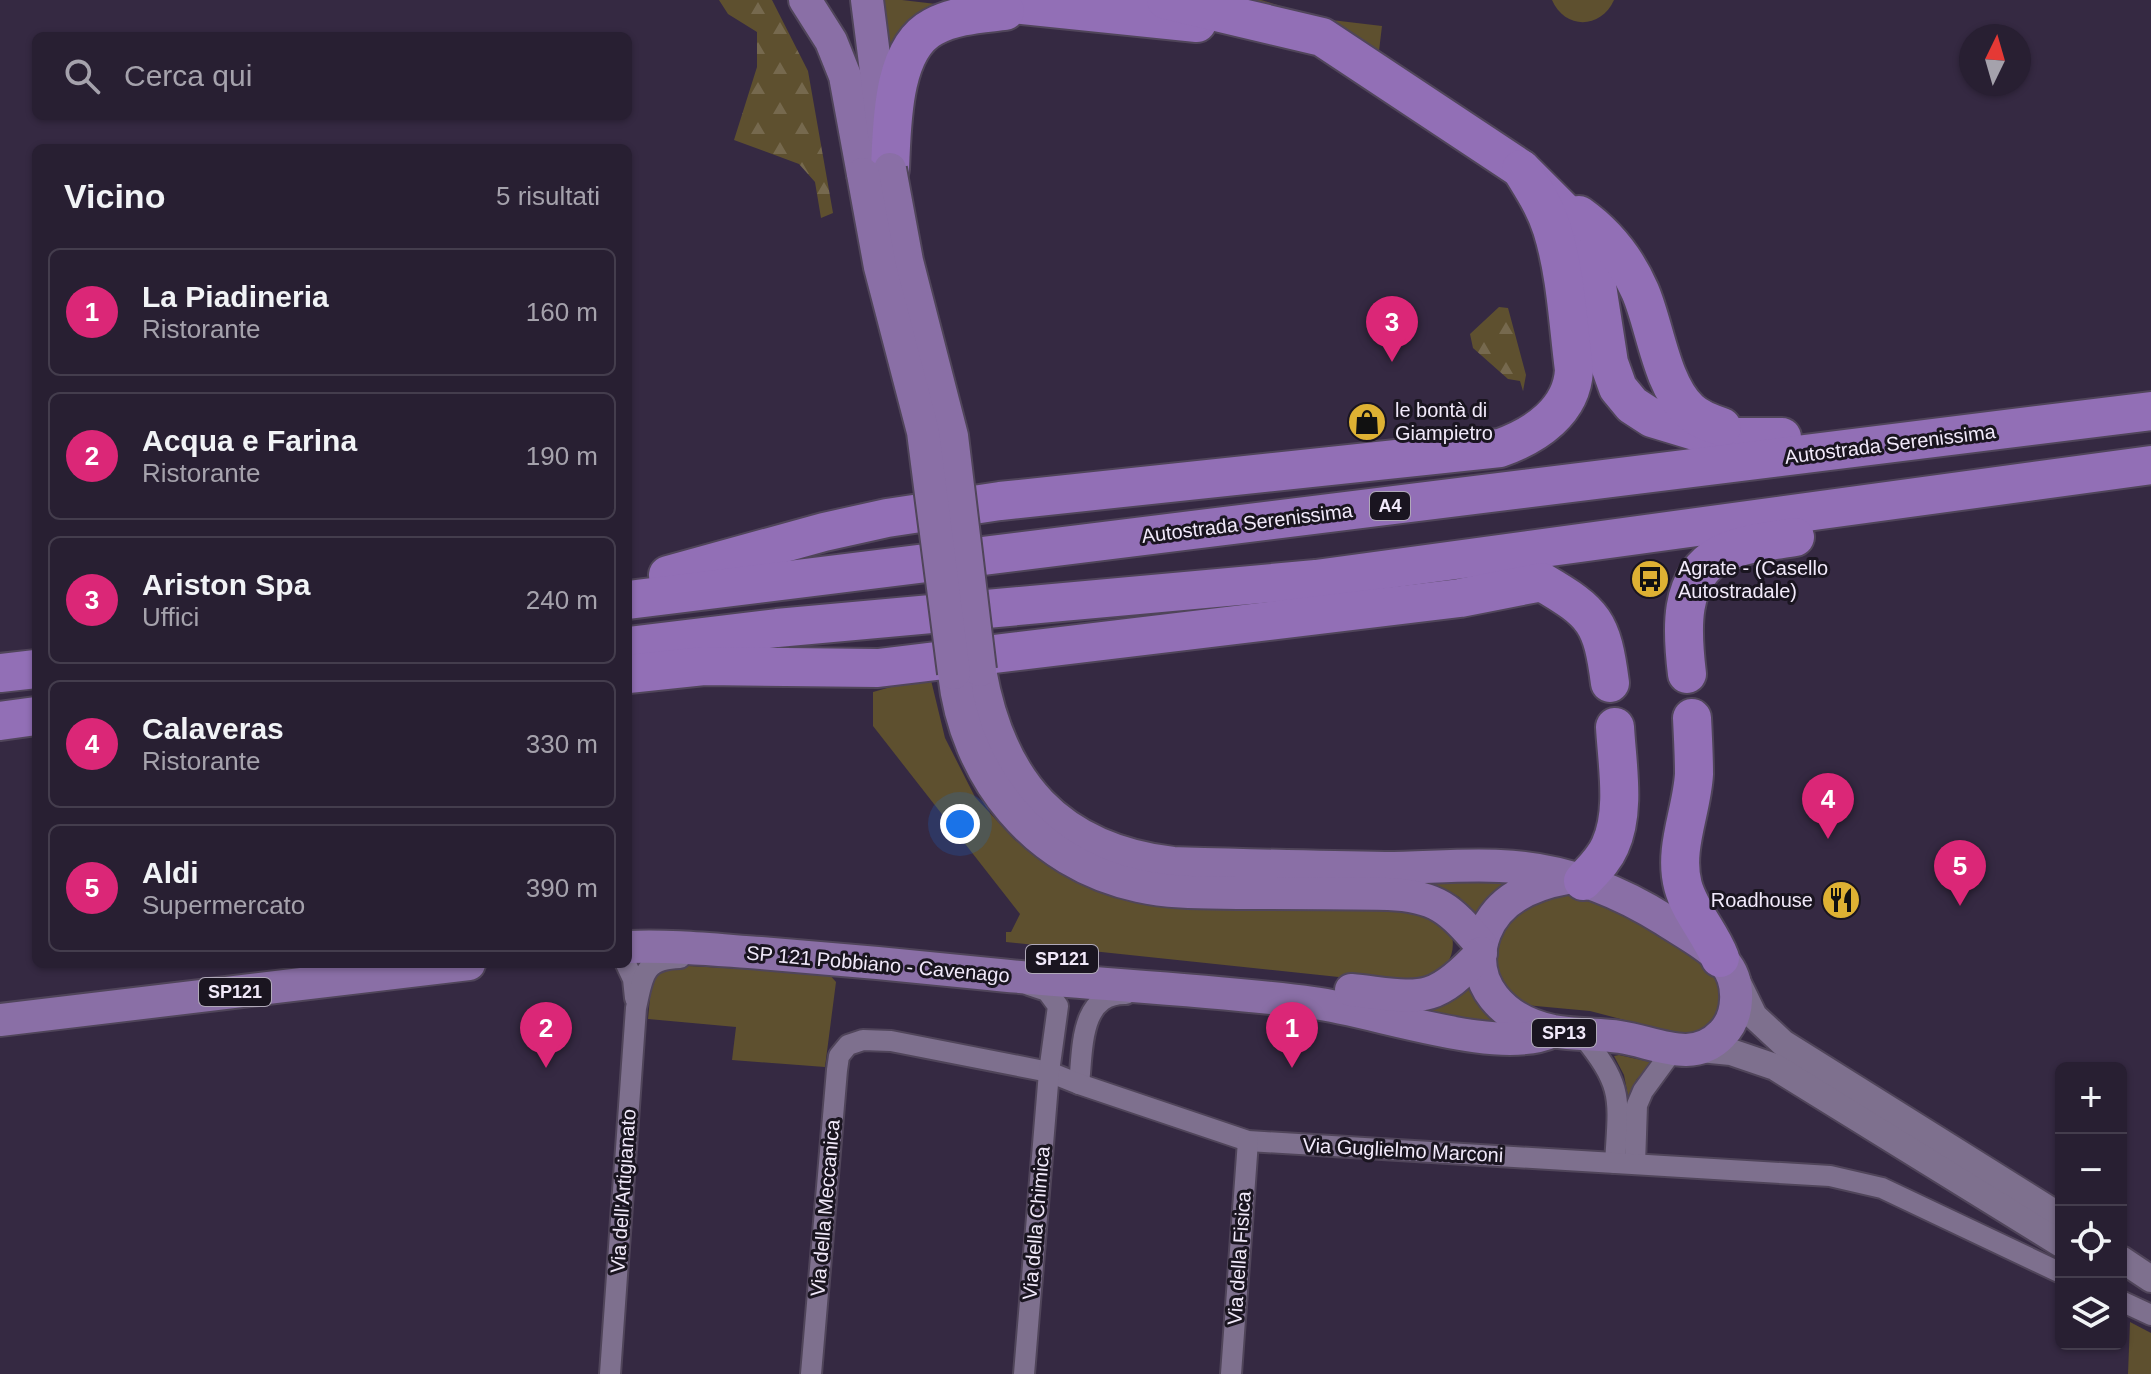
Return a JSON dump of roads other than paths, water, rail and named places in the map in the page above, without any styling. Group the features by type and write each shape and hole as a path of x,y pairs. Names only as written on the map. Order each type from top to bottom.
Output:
{"highway":[{"path":"974,0 1187,23 1303,31"},
{"path":"1166,0 1322,37 1521,169 1617,248 1641,292 1668,374 1689,411 1710,423 1763,438"},
{"path":"876,172 892,123 901,70 921,35 939,24 970,15 1047,8"},
{"path":"632,585 824,532 887,518 1000,501 1500,448 1526,437 1563,405 1573,385 1574,370 1558,253 1544,210 1521,169"},
{"path":"1551,196 1573,225 1593,260 1609,363 1623,395 1644,413 1663,422 1716,434 1763,438 2151,403"},
{"name":"Autostrada Serenissima","path":"632,600 2151,411"},
{"path":"632,646 777,628 1316,579 2151,465"},
{"path":"1687,674 1684,611 1694,583 1713,559 1732,550 1764,542 1885,522 1905,497"},
{"path":"632,674 704,666 878,668 1460,598 1542,582 1579,606 1597,625 1604,641 1610,683"},
{"path":"0,673 32,669"},
{"path":"0,721 32,717"},
{"path":"1692,718 1694,775 1683,836 1681,872 1687,900 1726,965"},
{"path":"1575,879 1605,856 1614,837 1618,804 1615,727"}],"main road":[{"path":"805,0 831,41 845,76 909,269 954,449 967,672 966,732 997,794 1030,830 1053,849 1090,870 1142,887 1195,892 1412,896 1450,911 1481,949"},
{"path":"867,0 875,74 876,172"},
{"path":"967,672 1000,746 1022,780 1048,810 1070,827 1112,851 1173,863 1396,868 1499,866 1575,879 1633,901 1698,941 1726,965 1736,1000 1730,1024 1716,1040 1686,1049"},
{"name":"SP 121 Pobbiano - Cavenago","path":"632,929 689,928 793,934 1421,995 1449,985 1481,949 1492,919 1508,901 1537,886 1575,879"},
{"name":"SP 121 Pobbiano - Cavenago","path":"632,947 793,956 984,973 1065,994 1181,991 1327,1005 1497,1039 1528,1040 1567,1033"},
{"name":"SP13","path":"1481,949 1482,978 1493,999 1522,1021 1567,1033 1632,1039 1686,1049"},
{"name":"SP121","path":"0,1004 296,968"},
{"name":"SP121","path":"0,1020 436,968"},
{"path":"1065,994 1084,974 1097,972 1225,983 1246,979"}],"street":[{"name":"Via dell'Artigianato","path":"636,1008 646,971 663,959 793,956"},
{"path":"1726,965 1754,1016 1783,1043 2055,1213"},
{"name":"Via dell'Artigianato","path":"610,1374 636,1008 633,979 628,968"},
{"path":"1079,1084 1089,1017 1101,1001 1118,994 1181,991"},
{"name":"Via della Chimica","path":"1024,1374 1049,1072 1065,994"},
{"path":"1567,1033 1607,1068 1615,1085 1625,1163"},
{"name":"Via Guglielmo Marconi","path":"848,1045 863,1040 891,1041 1049,1072 1248,1141 1858,1180 1890,1191 2055,1270"},
{"name":"Via della Meccanica","path":"811,1374 837,1070 839,1056 848,1045"},
{"path":"1625,1163 1637,1105 1643,1091 1686,1049"},
{"name":"SP13","path":"1686,1049 1731,1052 1775,1067 2055,1240"},
{"name":"Via della Fisica","path":"1231,1374 1248,1141"},
{"path":"2127,1263 2151,1279"},
{"path":"2123,1278 2151,1293"},
{"path":"2127,1304 2151,1315"}],"place":[{"name":"Ariston Spa","path":"1392,362"},
{"name":"le bontà di Giampietro","path":"1367,422"},
{"name":"Agrate - (Casello Autostradale)","path":"1650,579"},
{"name":"Calaveras","path":"1828,839"},
{"name":"Roadhouse","path":"1841,900"},
{"name":"Aldi","path":"1960,906"},
{"name":"Acqua e Farina","path":"546,1068"},
{"name":"La Piadineria","path":"1292,1068"}]}
